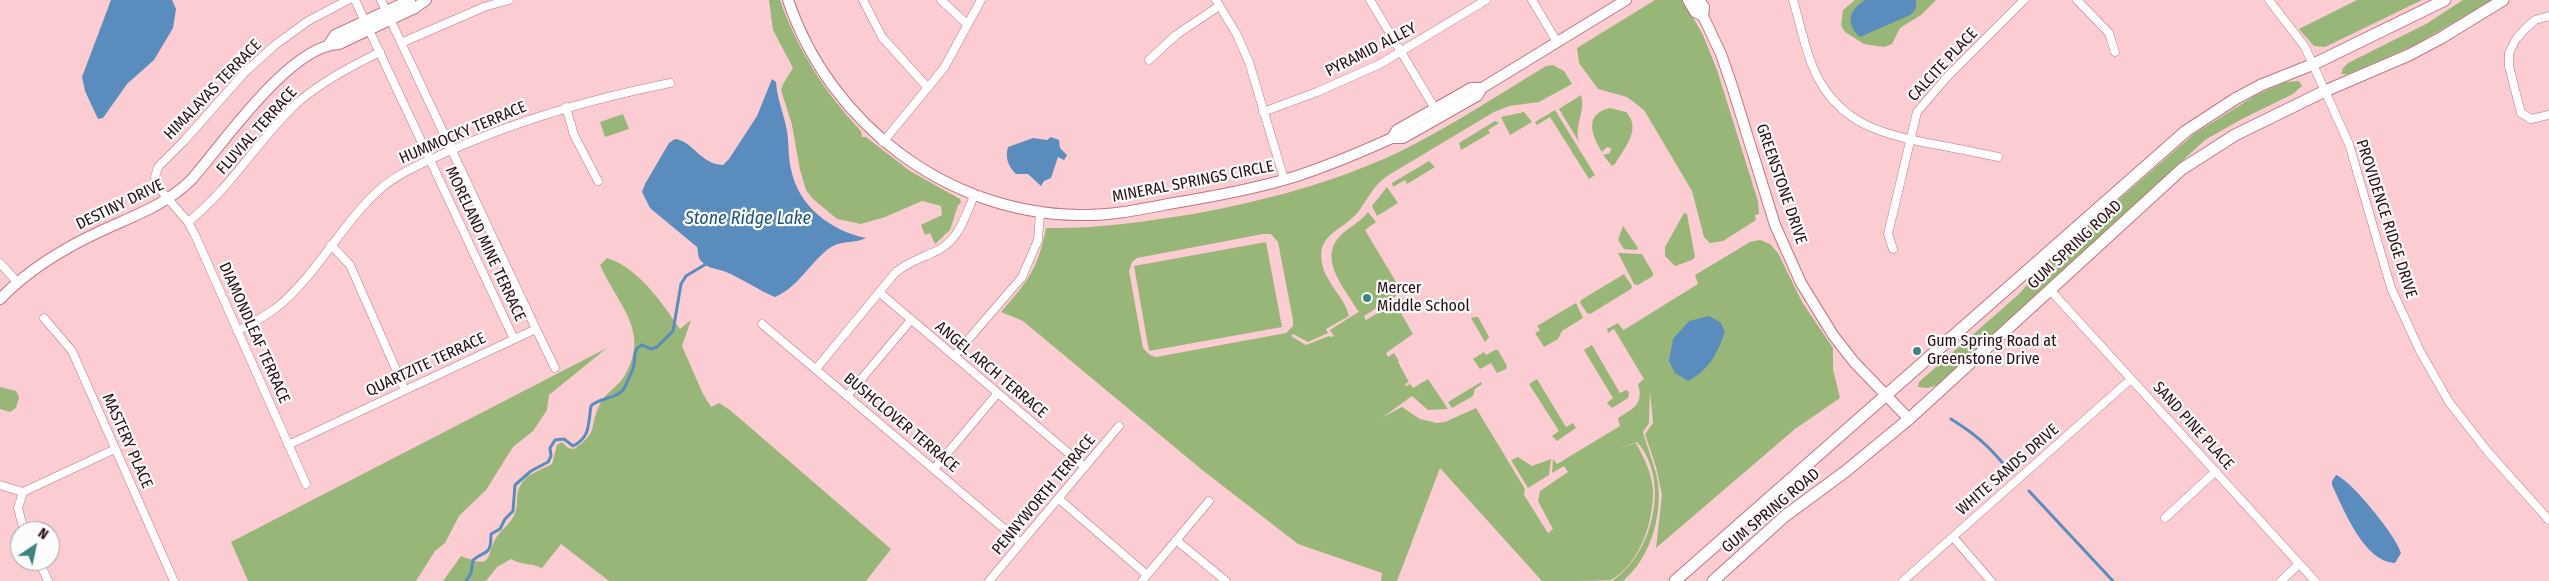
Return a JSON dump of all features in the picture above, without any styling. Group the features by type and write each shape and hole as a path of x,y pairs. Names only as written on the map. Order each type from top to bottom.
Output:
{"main road":[{"name":"GUM SPRING ROAD","path":"1675,581 2186,131 2235,99 2397,26 2445,0"},
{"name":"GUM SPRING ROAD","path":"1713,581 1785,516 1846,471 1909,419 2182,169 2235,135 2325,91 2410,55 2503,0"}],"street":[{"name":"HIMALAYAS TERRACE","path":"167,199 156,183 156,172 162,162 184,141 245,72 275,45 308,21 348,0"},
{"name":"MORELAND MINE TERRACE","path":"355,0 514,339"},
{"name":"MORELAND MINE TERRACE","path":"381,0 536,329"},
{"name":"DESTINY DRIVE","path":"388,16 410,0"},
{"name":"DESTINY DRIVE","path":"0,299 17,282 41,264 74,244 167,199 191,180 272,85 305,58 329,44 335,35 367,26 388,16 421,5 426,0"},
{"path":"401,43 484,7 509,0"},
{"name":"MINERAL SPRINGS CIRCLE","path":"788,0 808,47 820,68 854,114 883,142 934,177 974,196 1040,213 1079,216 1117,214 1202,198 1284,179 1392,138 1398,130 1438,114 1471,88 1482,88 1626,0"},
{"path":"863,0 882,38 928,88"},
{"path":"941,0 967,24"},
{"path":"883,142 944,68 981,0"},
{"path":"1370,0 1438,114"},
{"name":"PYRAMID ALLEY","path":"1262,112 1317,92 1380,64 1486,0"},
{"path":"1532,0 1557,42"},
{"name":"GREENSTONE DRIVE","path":"1688,0 1696,12 1703,16"},
{"name":"GREENSTONE DRIVE","path":"1699,0 1704,7 1703,16 1730,79 1775,225 1800,282 1838,342 1854,362 1909,419"},
{"path":"1793,0 1818,78 1832,99 1864,125 1886,134 1998,157"},
{"name":"CALCITE PLACE","path":"1893,249 1888,234 1914,119 1923,103 2024,0"},
{"path":"2077,0 2109,33 2115,52"},
{"name":"PROVIDENCE RIDGE DRIVE","path":"2273,2 2305,47 2353,153 2391,288 2420,351 2449,402 2488,452 2549,520"},
{"path":"1149,60 1176,35 1217,3 1236,33 1249,62 1262,112 1284,179"},
{"path":"2549,16 2535,20 2526,28 2516,39 2509,53 2509,66 2518,106 2525,117 2531,119 2549,115"},
{"name":"FLUVIAL TERRACE","path":"188,222 213,200 295,105 336,74 380,52"},
{"name":"HUMMOCKY TERRACE","path":"237,331 278,307 369,200 384,186 452,150 566,107 592,99 670,82"},
{"path":"566,107 576,140 598,181"},
{"path":"816,369 889,280 905,264 935,252 951,242 959,232 974,196"},
{"name":"DIAMONDLEAF TERRACE","path":"167,199 188,222 306,484"},
{"path":"954,356 1022,276 1038,240 1040,213"},
{"path":"332,245 350,265 405,390"},
{"path":"0,264 17,282"},
{"name":"SAND PINE PLACE","path":"2050,291 2315,581"},
{"name":"ANGEL ARCH TERRACE","path":"880,293 997,394 1086,467"},
{"name":"MASTERY PLACE","path":"44,318 72,352 174,581"},
{"path":"848,396 911,320"},
{"name":"BUSHCLOVER TERRACE","path":"762,324 1021,543"},
{"path":"536,329 555,368"},
{"name":"QUARTZITE TERRACE","path":"288,445 536,329"},
{"name":"WHITE SANDS DRIVE","path":"1903,581 2131,379"},
{"path":"934,470 997,394"},
{"name":"PENNYWORTH TERRACE","path":"989,581 1119,426"},
{"path":"0,485 23,492 116,449"},
{"path":"2165,518 2216,472"},
{"path":"21,521 18,508 23,492"},
{"path":"1058,499 1145,578 1209,501"},
{"path":"1953,537 1991,581"},
{"path":"1176,540 1226,581"},
{"path":"2280,581 2299,564"}],"green space":[{"path":"769,0 780,0 795,36 813,70 835,101 861,131 862,137 866,137 910,171 960,199 961,203 958,205 950,230 935,244 930,233 925,235 921,225 942,215 941,206 922,201 885,217 861,224 837,219 813,199 806,190 800,170 792,125 781,90 793,68 773,30"},
{"path":"1655,0 1683,0 1703,35 1717,70 1758,201 1759,214 1755,215 1756,220 1723,241 1710,243 1704,237 1692,191 1644,110 1627,97 1598,89 1579,63 1577,48"},
{"path":"1855,0 1936,0 1921,15 1900,28 1892,44 1884,47 1864,44 1845,32 1841,26 1843,10"},
{"path":"2357,0 2422,0 2325,47 2314,46 2299,29"},
{"path":"2463,0 2493,0 2413,46 2348,74 2341,74 2343,68 2348,63 2426,24"},
{"path":"1553,65 1564,71 1572,84 1539,102 1509,106 1494,112 1387,176 1378,184 1358,212 1330,236 1322,250 1325,273 1345,305 1349,316 1326,329 1328,333 1308,342 1293,334 1291,336 1306,345 1329,336 1334,336 1330,330 1360,311 1358,311 1336,275 1331,255 1333,246 1339,237 1368,212 1376,222 1365,230 1402,292 1364,316 1366,320 1395,303 1413,334 1386,353 1388,357 1394,353 1399,361 1409,382 1405,384 1406,386 1410,384 1413,388 1428,379 1448,409 1428,410 1412,396 1383,417 1402,407 1420,419 1437,423 1445,422 1476,408 1525,489 1524,495 1548,533 1553,529 1538,501 1540,491 1568,472 1564,466 1552,473 1553,459 1557,464 1620,426 1618,418 1633,408 1639,401 1640,391 1638,384 1644,379 1614,329 1608,333 1607,329 1618,323 1623,330 1627,328 1698,284 1695,275 1750,242 1760,240 1770,244 1778,253 1802,302 1833,348 1833,369 1840,398 1795,429 1656,548 1662,495 1656,467 1645,434 1653,423 1650,391 1649,423 1643,432 1657,477 1658,510 1656,523 1647,549 1632,572 1623,581 1612,581 1626,569 1638,553 1647,535 1653,516 1655,496 1653,476 1647,458 1637,442 1615,450 1636,443 1645,460 1651,478 1653,502 1651,514 1648,527 1637,552 1621,573 1611,580 1542,581 1440,468 1397,581 1381,581 1382,573 1298,544 1201,469 1023,321 1001,312 1019,291 1036,264 1046,228 1101,226 1193,214 1272,197 1324,182 1399,152 1455,121 1546,66","holes":["1271,234 1278,242 1293,320 1293,326 1286,333 1156,357 1150,355 1143,348 1129,271 1132,262 1137,258"]},
{"path":"2299,81 2302,86 2293,94 2205,140 1939,385 1927,388 1918,387 1919,382 2019,294 2048,261 2194,134 2256,95 2285,82"},
{"path":"1581,95 1582,107 1578,130 1579,142 1559,109"},
{"path":"1610,108 1626,112 1631,118 1632,125 1627,145 1612,166 1603,155 1610,153 1611,148 1607,147 1602,152 1595,139 1592,126 1596,115"},
{"path":"1555,110 1595,175 1589,179 1550,117 1537,125 1535,122"},
{"path":"1524,112 1532,122 1510,135 1501,117"},
{"path":"623,114 629,129 605,137 600,122"},
{"path":"1495,121 1499,123 1488,130 1490,133 1461,150 1459,143"},
{"path":"1429,161 1435,167 1407,184 1405,180 1393,187 1392,183"},
{"path":"1387,187 1398,203 1377,216 1372,206"},
{"path":"1684,213 1687,214 1695,257 1692,260 1675,266 1665,256 1665,247"},
{"path":"1623,226 1638,248 1637,250 1624,249 1618,240"},
{"path":"1266,242 1282,327 1149,351 1134,266"},
{"path":"1618,253 1642,254 1653,276 1638,285 1634,284"},
{"path":"607,258 619,263 640,278 649,287 680,329 691,320 682,346 703,394 711,407 719,403 730,410 891,549 866,581 609,581 561,544 542,568 511,559 497,567 486,581 443,581 461,556 480,562 488,558 498,535 514,516 517,507 517,496 523,482 534,473 552,464 557,445 562,442 568,448 574,449 587,438 600,404 625,375 632,359 633,331 629,318 600,265"},
{"path":"1624,274 1632,286 1631,289 1590,314 1587,313 1580,303 1581,300"},
{"path":"1576,303 1583,318 1562,331 1558,339 1544,347 1535,333 1540,330 1537,326"},
{"path":"1478,317 1489,337 1485,342 1471,318"},
{"path":"1592,345 1620,393 1626,390 1629,392 1628,398 1612,408 1607,403 1613,398 1584,350"},
{"path":"607,348 549,395 547,410 533,431 513,447 486,490 459,516 445,543 435,551 416,581 248,581 231,542"},
{"path":"1498,350 1507,366 1506,369 1497,373 1491,363 1480,369 1473,359 1484,352 1486,355"},
{"path":"1537,379 1566,427 1573,423 1576,428 1557,441 1552,436 1559,431 1529,384"},
{"path":"1481,382 1482,384 1475,389 1473,396 1452,408 1448,402"},
{"path":"0,387 16,391 19,397 16,408 10,412 0,409"},
{"path":"1518,457 1532,466 1551,459 1549,475 1528,488 1511,460"}],"water":[{"path":"111,0 172,0 176,9 173,28 154,60 127,84 103,118 98,119 85,91 82,77"},
{"path":"1865,0 1916,0 1916,7 1910,15 1860,37 1852,27 1851,17 1855,8"},
{"name":"Stone Ridge Lake","path":"772,79 776,82 786,125 791,169 801,194 818,215 829,223 853,235 866,238 835,245 828,249 793,286 775,297 732,275 704,264 699,258 697,247 650,208 642,192 669,143 675,139 687,144 708,161 723,165 729,159 757,116"},
{"path":"1051,137 1059,140 1060,148 1067,155 1064,160 1058,157 1051,178 1044,181 1041,186 1028,174 1016,174 1008,162 1008,147 1033,138 1047,140"},
{"path":"1709,316 1720,322 1725,331 1712,360 1702,371 1688,381 1675,373 1669,361 1673,339 1689,321"},
{"path":"2336,475 2352,487 2373,510 2398,545 2401,553 2395,563 2384,560 2374,554 2356,533 2332,485"}],"waterway":[{"path":"466,581 471,573 473,560 487,552 490,547 491,534 500,529 505,519 513,511 515,485 531,471 548,462 551,456 550,448 555,440 564,439 573,446 583,438 588,429 591,406 622,391 633,369 635,354 639,347 642,345 651,349 657,347 673,331 681,284 686,276 706,264"},
{"path":"1951,419 1981,440 2006,467"},
{"path":"2029,491 2113,581"}],"place":[{"name":"Mercer Middle School","path":"1367,298"},
{"name":"Gum Spring Road at Greenstone Drive","path":"1917,351"}]}
